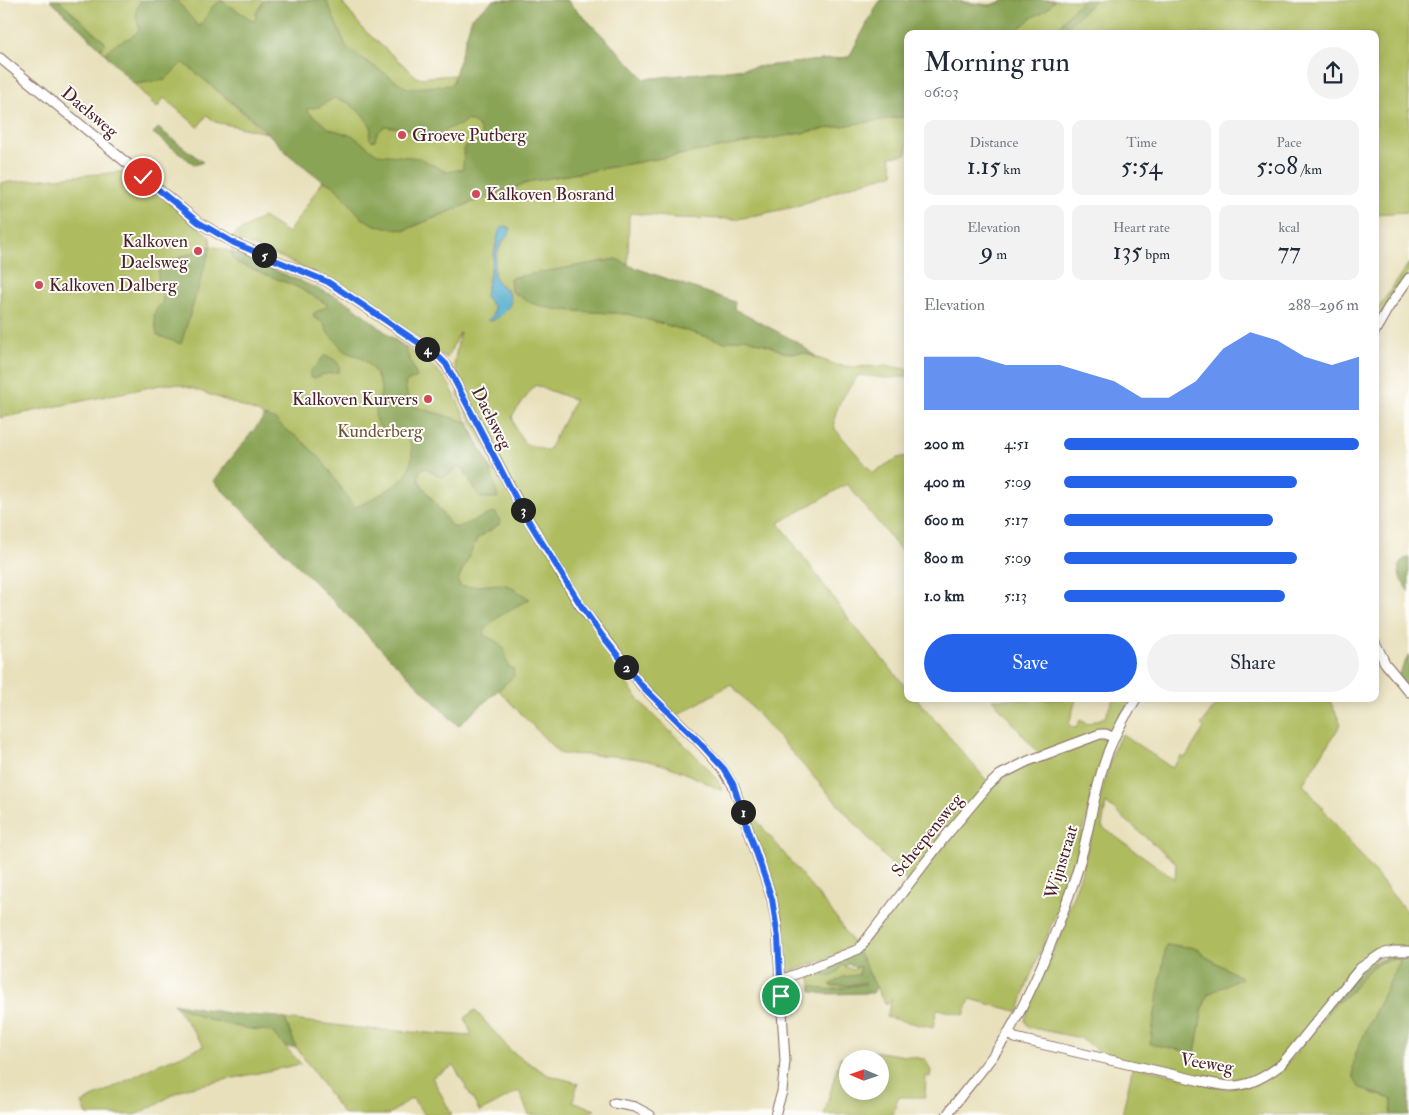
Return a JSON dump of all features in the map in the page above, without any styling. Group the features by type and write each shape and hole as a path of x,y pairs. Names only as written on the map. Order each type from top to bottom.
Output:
{"street":[{"name":"Daelsweg","path":"0,58 198,222 234,243 328,282 443,361 456,382 522,510 580,604 642,686 699,742 730,779 772,899 779,947 785,1061 782,1092 775,1115"},
{"path":"1379,324 1409,278"},
{"path":"1379,650 1385,663 1409,692"},
{"name":"Wijnstraat","path":"947,1115 961,1095 994,1056 1009,1033 1042,964 1073,886 1083,855 1100,775 1114,738 1134,702"},
{"name":"Scheepensweg","path":"781,980 859,949 945,837 978,797 1000,775 1016,766 1100,734 1106,734 1114,738"},
{"name":"Veeweg","path":"1009,1033 1015,1038 1185,1077 1226,1085 1241,1085 1265,1076 1282,1064 1360,968 1381,954 1394,951 1409,951"},
{"path":"614,1103 635,1107 650,1115"}],"green space":[{"path":"50,0 58,0 105,42 101,49"},
{"name":"Kunderberg","path":"58,0 340,0 363,29 418,78 478,73 492,1 567,0 645,79 849,57 880,0 948,0 990,5 1006,0 1085,0 1059,30 904,30 904,113 525,178 405,230 475,201 533,181 904,116 904,155 890,157 894,174 862,182 794,207 738,219 674,218 631,213 629,216 628,265 616,259 510,279 512,291 545,307 560,310 628,314 725,342 745,338 783,352 805,353 836,365 856,367 886,366 904,369 904,377 886,378 858,375 841,400 834,422 835,429 873,473 897,458 904,457 904,554 847,484 779,523 850,621 904,684 904,702 920,702 988,782 908,883 731,684 675,717 631,677 627,684 649,711 713,774 720,784 722,791 684,772 654,762 613,756 560,754 475,666 260,413 194,389 176,384 165,384 0,418 0,183 130,171 210,237 211,246 233,252 268,267 340,304 431,365 450,386 492,472 497,470 458,395 461,381 454,364 460,332 447,358 332,282 283,258 232,238 235,234 263,217 288,233 323,181 325,182 194,59 185,63 267,133 215,122 207,115 198,127 164,98 157,108 134,84 165,80 109,49 105,54 101,49 104,41","holes":["506,226 510,228 497,253 493,270 495,280 504,287 510,296 507,306 492,321 489,319 493,315 494,307 485,296 499,231","535,385 575,400 548,451 524,443 515,427 512,416"]},
{"path":"142,0 176,0 199,27 213,6 222,1 254,21 256,20 256,13 264,0 326,0 347,48 405,87 410,88 452,85 472,17 494,0 567,0 645,79 849,57 880,0 947,0 990,6 1006,0 1055,0 1045,11 1031,18 1017,30 904,30 904,116 533,181 475,201 405,230 375,225 362,218 333,185 323,181 289,155 262,127 184,63 165,80 134,84 105,54 117,43 139,30 136,14 137,7","holes":["334,98 349,103 363,115 372,128 369,138 372,141 375,140 377,133 385,126 407,129 418,134 427,134 430,137 457,125 459,126 466,120 478,127 483,140 482,142 475,142 464,147 463,169 447,172 419,158 377,154 353,136 330,129 308,112 307,109 319,107"]},
{"path":"1083,0 1095,0 1066,30 1057,30 1070,12"},
{"path":"1095,0 1409,0 1409,212 1379,214 1379,30 1066,30"},
{"path":"158,128 203,162 195,165 153,133"},
{"path":"211,246 181,344 157,335 154,315 163,298 162,290 158,284 158,265"},
{"path":"231,251 337,297 353,306 405,348 417,377 405,383 409,405 467,422 489,465 498,498 480,498 463,468 458,467 448,475 441,477 423,468 419,473 419,481 452,527 458,527 495,512 501,523 477,539 458,580 459,585 463,587 502,584 509,586 530,599 496,619 490,624 483,635 498,642 503,648 509,667 513,668 514,676 458,726 213,481 265,416 276,420 321,459 354,507 379,495 403,479 412,459 412,448 408,439 405,436 382,428 376,421 375,414 381,388 378,378 372,369 361,358 343,350 328,333 323,323 313,317 314,313 326,307 327,304 297,287 237,263 233,259"},
{"path":"616,259 633,267 735,302 734,308 736,310 797,342 818,358 805,353 786,353 745,338 725,342 628,314 560,310 545,307 531,303 511,291 510,278"},
{"path":"1409,263 1409,272 1379,318 1379,307"},
{"path":"324,356 338,363 339,372 314,378 310,377 310,372"},
{"path":"1409,558 1409,592 1401,580 1399,567 1404,559"},
{"path":"1409,655 1409,689 1397,677"},
{"path":"995,702 1075,702 1069,725 1076,728 1080,720 1087,724 1105,717 1112,702 1128,702 1114,730 1093,735 1040,755"},
{"path":"1218,702 1330,702 1341,724 1303,784 1409,915 1409,950 1383,951 1284,1059 1256,1078 1226,1084 1109,1058 1080,1038 1028,1027 1025,1020 1035,991 1054,949 1081,874 1109,765 1114,748 1122,734 1172,768 1181,756 1185,758 1204,728 1201,725","holes":["1106,803 1176,863 1175,879 1102,827","1166,945 1198,948 1203,955 1241,978 1208,994 1203,1007 1194,1053 1163,972"]},
{"path":"1097,737 1106,738 1108,742 1071,876 1026,987 1019,1012 970,999 964,1015 937,1009 933,1028 886,1017 892,999 887,1005 881,997 858,951 990,787 1008,774"},
{"path":"742,802 836,917 856,948 784,974 777,905"},
{"path":"1166,945 1198,948 1203,955 1242,978 1208,994 1203,1007 1195,1053 1150,1044"},
{"path":"858,951 876,987 873,993 826,994 812,992 811,985 830,990 865,984 865,982 831,986 831,984 843,977 859,975 860,966 855,968 849,963 846,966 842,965 836,974 827,977 820,975 818,968"},
{"path":"1393,955 1409,956 1409,1115 1391,1115 1392,1099 1360,1088 1354,1079 1353,1067 1355,1055 1367,1028 1401,959 1378,963 1370,969 1344,998 1335,1003 1366,968 1383,958"},
{"path":"1401,959 1355,1055 1371,1093 1392,1099 1391,1115 1122,1115 1133,1065 1228,1089 1273,1073 1293,1058 1335,1003 1344,998 1363,976 1378,964 1388,960"},
{"path":"842,965 853,970 860,966 859,975 841,979 831,984 831,986 865,982 865,984 831,990 811,985 809,971"},
{"path":"173,1003 195,1014 220,1023 271,1031 301,1064 186,1088 136,1115 87,1115 82,1103 157,1065 204,1046"},
{"path":"173,1003 233,1014 285,1019 296,1047 286,1047 271,1031 220,1023 195,1014"},
{"path":"475,1010 512,1052 548,1075 578,1083 573,1101 595,1110 580,1115 529,1115 519,1091 480,1112 454,1066 432,1077 452,1115 425,1115 412,1098 388,1115 344,1115 296,1047 285,1019 367,1029 472,1036 465,1018"},
{"path":"889,1053 925,1059 931,1071 930,1077 926,1076 925,1097 898,1097 893,1115 824,1115 839,1061 839,1100 889,1100"}],"water":[{"path":"506,226 511,229 499,249 495,260 494,272 498,282 511,299 510,305 502,315 488,321 493,315 494,307 485,296 499,231"}],"place":[{"name":"Groeve Putberg","path":"402,135"},
{"name":"Kalkoven Bosrand","path":"476,194"},
{"name":"Kalkoven Daelsweg","path":"198,251"},
{"name":"Kalkoven Dalberg","path":"39,285"},
{"name":"Kalkoven Kurvers","path":"428,399"}],"route":[{"path":"143,177 191,217 219,235 328,282 438,356 446,364 522,510 580,604 642,686 699,742 724,769 733,784 772,899 778,938 781,996"}]}
